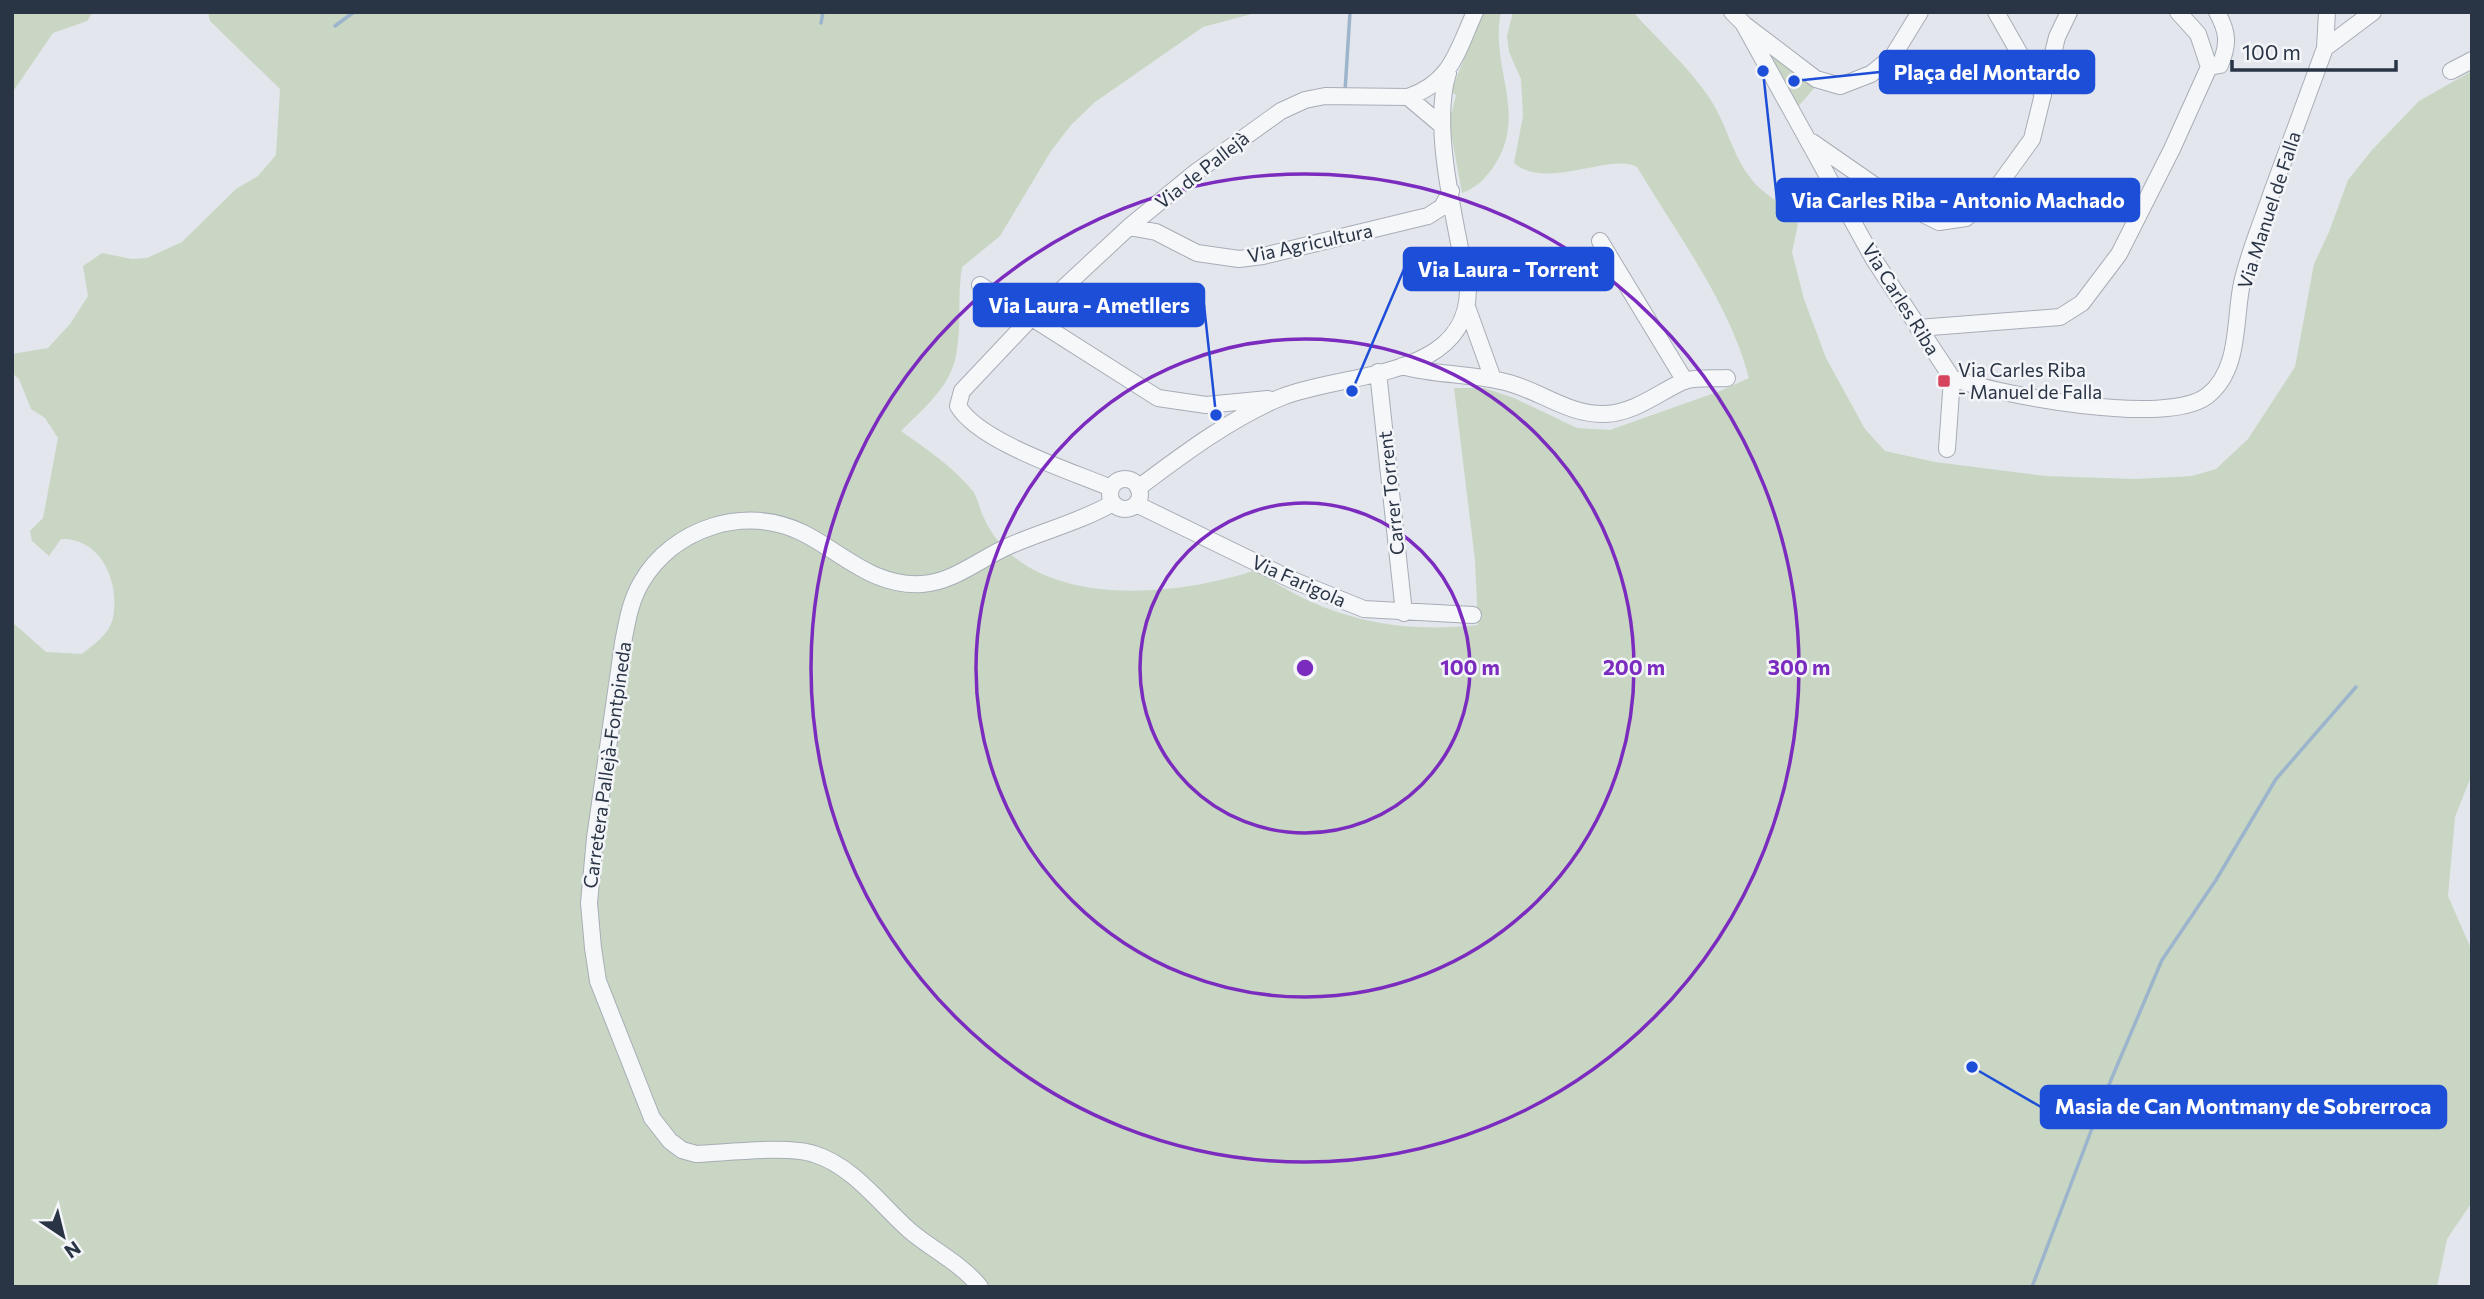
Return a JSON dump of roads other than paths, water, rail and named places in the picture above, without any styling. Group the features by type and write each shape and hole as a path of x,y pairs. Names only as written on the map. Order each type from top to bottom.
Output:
{"street":[{"path":"980,285 1158,398 1206,405 1284,396 1402,366 1427,357 1452,338 1467,307 1468,290 1440,124 1442,91 1475,12"},
{"path":"1738,18 1816,79 1840,86 1871,74 1893,55 1920,12"},
{"path":"1996,12 2043,95"},
{"path":"1807,138 1897,201 1938,222 1966,218 1990,198 2032,139 2057,37 2069,12"},
{"path":"1918,328 2060,317 2082,303 2119,254 2208,67 2198,34 2178,12"},
{"path":"2208,67 2220,65 2227,49 2227,30 2217,12"},
{"name":"Via Manuel de Falla","path":"1952,378 1978,387 2037,400 2127,408 2173,406 2194,402 2209,394 2222,376 2233,350 2242,284 2325,48 2327,12"},
{"path":"2325,48 2373,12"},
{"name":"Via Carles Riba","path":"1738,18 1873,258 1952,378"},
{"path":"2451,71 2472,60"},
{"name":"Via de Pallejà","path":"1112,496 971,423 958,406 962,391 1030,319 1129,227 1196,172 1292,104 1325,96 1408,97 1435,85 1448,73"},
{"path":"1408,97 1440,124"},
{"path":"1428,216 1442,207 1451,191"},
{"path":"1156,232 1157,205"},
{"path":"1428,216 1440,218 1458,231"},
{"name":"Via Agricultura","path":"1129,227 1156,232 1197,253 1239,259 1298,248 1428,216"},
{"path":"1600,242 1685,381"},
{"path":"1467,307 1493,379"},
{"path":"1402,366 1425,372 1493,379 1512,384 1568,408 1605,414 1650,400 1685,381 1727,378"},
{"name":"Carrer Torrent","path":"1378,372 1404,613"},
{"path":"1947,449 1952,378"},
{"path":"1137,496 1132,481 1122,480 1112,496 1124,509 1137,496 1230,425 1284,396"},
{"name":"Carretera Pallejà-Fontpineda","path":"980,1287 972,1276 923,1241 837,1165 813,1153 792,1151 696,1154 682,1150 670,1141 652,1118 598,981 589,904 622,643 630,605 642,580 660,558 688,535 710,526 752,520 778,523 802,533 862,571 901,583 922,584 945,580 1112,496"},
{"name":"Via Farigola","path":"1137,496 1290,579 1355,606 1404,613 1473,615"}],"waterway":[{"path":"335,26 354,12"},
{"path":"821,23 823,12"},
{"path":"1345,91 1350,12"},
{"path":"2032,1287 2105,1094 2162,960 2216,880 2276,779 2356,687"}],"place":[{"name":"Via Carles Riba - Antonio Machado","path":"1763,71"},
{"name":"Plaça del Montardo","path":"1794,81"},
{"name":"Via Carles Riba - Manuel de Falla","path":"1944,381"},
{"name":"Via Laura - Torrent","path":"1352,391"},
{"name":"Via Laura - Ametllers","path":"1216,415"},
{"name":"Masia de Can Montmany de Sobrerroca","path":"1972,1067"}]}
